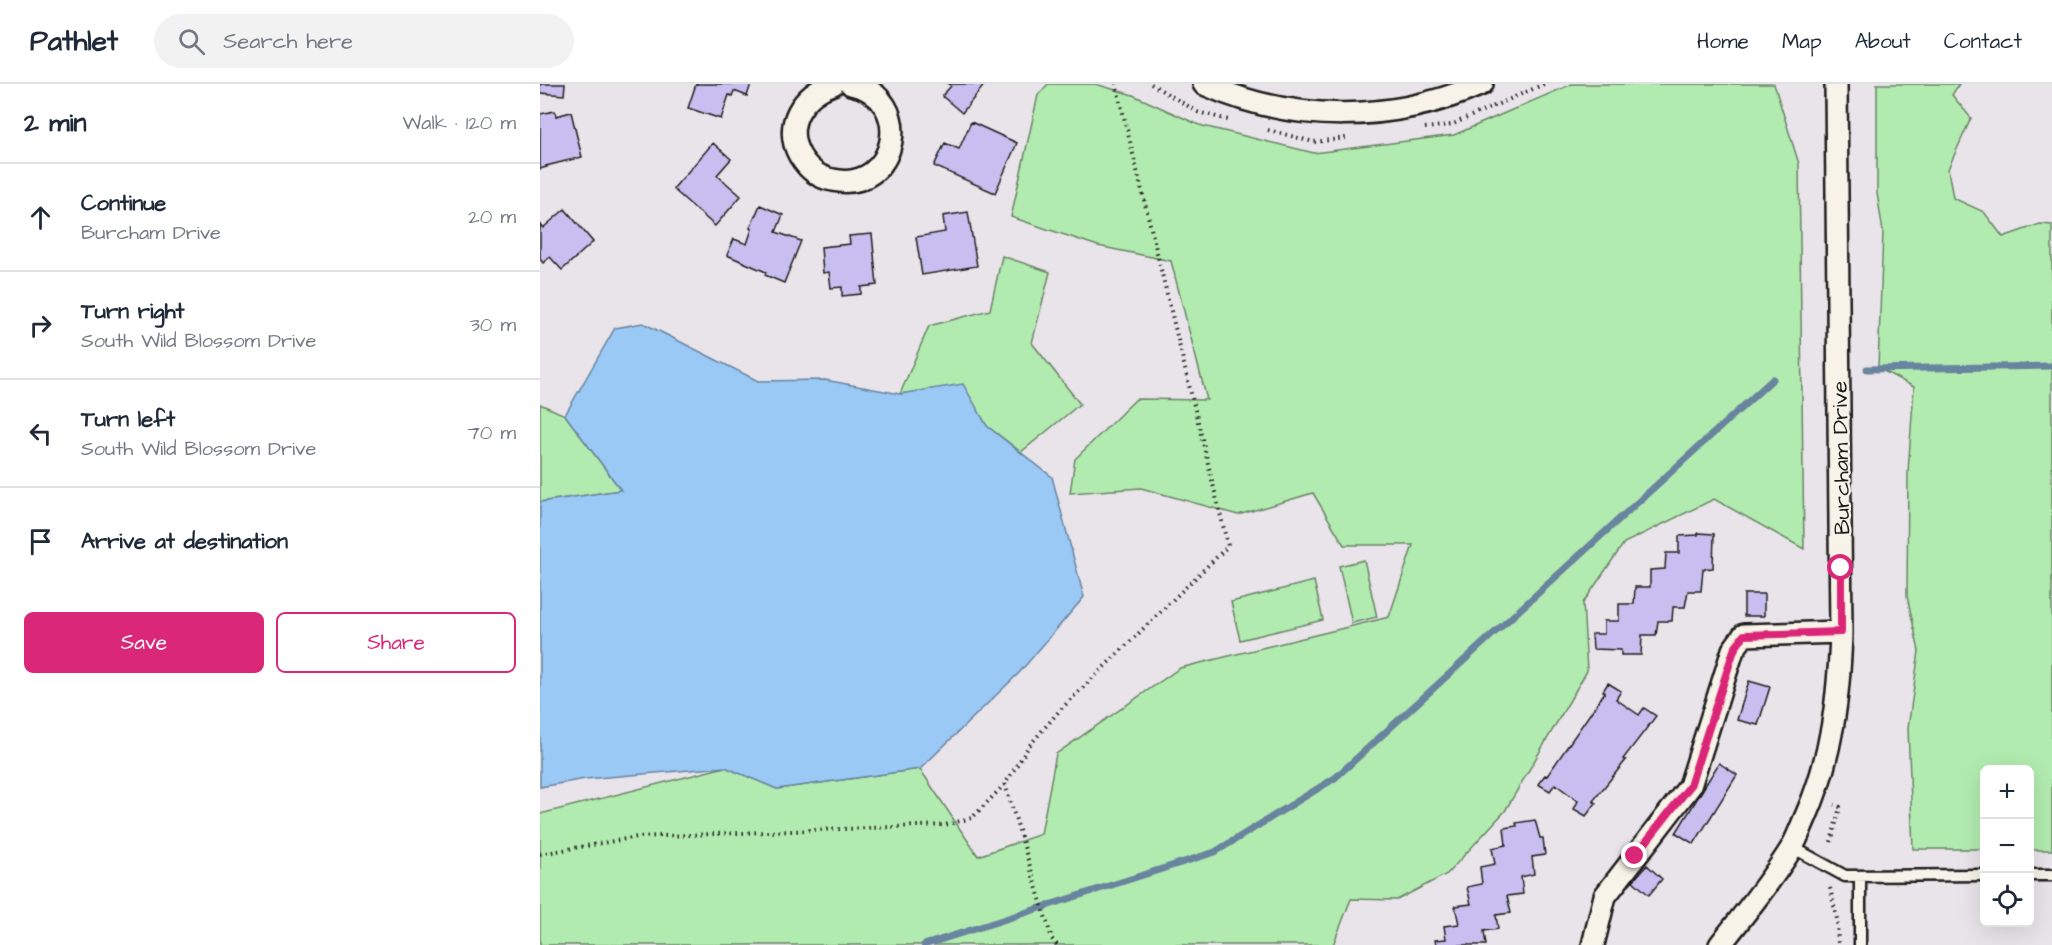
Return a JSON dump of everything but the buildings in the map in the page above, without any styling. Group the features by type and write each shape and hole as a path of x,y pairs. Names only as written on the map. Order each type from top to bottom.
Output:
{"street":[{"path":"833,84 816,91 802,105 794,129 795,142 806,165 815,173 839,182 858,179 876,170 890,149 892,136 890,117 881,100 871,91 852,84"},
{"path":"1204,84 1248,101 1279,108 1311,113 1342,114 1405,109 1436,101 1482,84"},
{"name":"Burcham Drive","path":"1720,945 1758,898 1792,847 1814,798 1828,750 1837,700 1841,632 1836,84"},
{"path":"1593,945 1605,896 1690,786 1734,650 1744,635 1841,632"}],"lane":[{"path":"1792,847 1845,876 1980,875"},
{"path":"2034,875 2052,875"},
{"path":"1860,876 1860,945"}],"path":[{"path":"540,854 637,837 945,825 972,818 1005,784 1029,747 1060,710 1228,546 1116,84"},
{"path":"1005,784 1036,892 1052,939 1057,945"},
{"path":"1831,842 1840,807 1834,805"},
{"path":"1830,888 1837,919 1838,945"}],"green space":[{"path":"1048,84 1095,84 1133,95 1199,125 1314,153 1454,135 1572,84 1774,84 1799,164 1804,549 1714,499 1624,543 1583,603 1587,671 1505,811 1447,874 1397,900 1351,899 1333,945 540,945 540,814 725,767 777,789 920,769 978,856 1041,834 1056,754 1180,668 1389,617 1413,545 1344,545 1313,493 1238,515 1141,488 1070,493 1075,459 1136,399 1207,400 1171,261 1098,246 1011,217 1038,95"},
{"path":"1877,84 1959,84 1952,95 1971,118 1948,169 1953,198 1984,212 2003,237 2040,224 2052,225 2052,850 2034,850 2034,765 1980,765 1980,849 1913,849 1908,728 1919,651 1907,596 1908,472 1914,387 1878,368 1883,232 1877,193"},
{"path":"1002,256 1050,272 1032,343 1080,404 1021,452 987,426 963,385 900,394 929,326 990,310"},
{"path":"540,404 565,415 621,490 540,502"},
{"path":"1364,560 1377,617 1352,623 1339,566"},
{"path":"1314,581 1323,620 1240,640 1231,602"}],"water":[{"path":"643,323 758,381 825,380 900,394 963,384 987,426 1052,477 1084,597 1019,673 920,769 777,789 725,767 585,779 540,787 540,502 621,490 565,415 615,328"}],"waterway":[{"path":"1867,369 2052,366"},
{"path":"924,945 1215,852 1335,778 1773,379"}],"route":[{"path":"1635,856 1690,786 1734,650 1744,635 1841,632 1841,568"}]}
